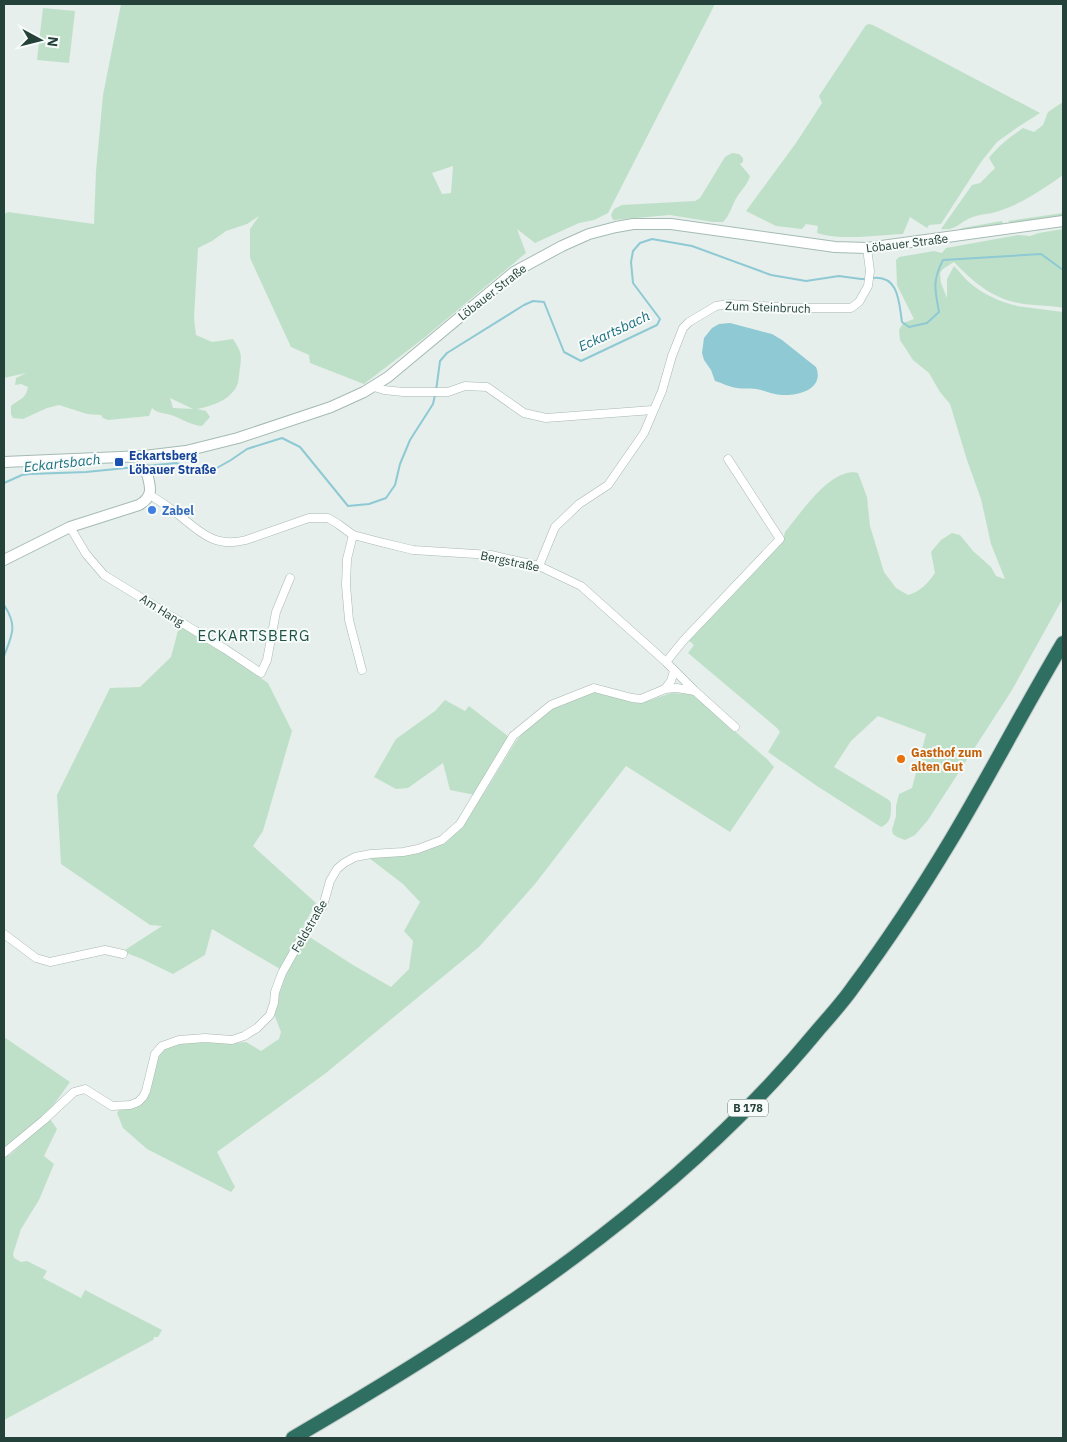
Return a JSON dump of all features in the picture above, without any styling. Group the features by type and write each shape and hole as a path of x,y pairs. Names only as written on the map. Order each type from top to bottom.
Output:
{"highway":[{"name":"B 178","path":"293,1438 363,1398 459,1338 586,1250 671,1181 763,1094 797,1057 852,989 897,928 952,838 1063,643"}],"main road":[{"name":"Löbauer Straße","path":"4,462 145,462 173,453 204,448 238,438 331,407 374,386 395,371 514,272 589,234 616,227 633,224 671,224 828,246 867,248 1063,221"},
{"path":"4,560 70,527 145,502 150,495 151,489 145,462"}],"street":[{"name":"Zum Steinbruch","path":"539,566 555,527 578,504 608,485 644,433 662,391 672,356 683,328 689,322 716,306 729,304 794,308 851,308 859,302 868,286 870,271 867,248"},
{"path":"374,386 392,392 448,392 465,386 487,387 524,413 546,418 653,410"},
{"path":"666,662 683,641 780,539 728,459"},
{"name":"Bergstraße","path":"150,495 205,536 214,540 235,543 309,518 328,518 353,535 413,550 491,555 539,566 581,586 735,727"},
{"name":"Am Hang","path":"70,527 86,554 104,575 261,673 267,660 276,612 290,578"},
{"path":"353,535 347,559 348,620 362,670"},
{"path":"665,689 671,681 674,670"},
{"name":"Feldstraße","path":"4,1153 74,1092 81,1089 85,1089 112,1106 130,1105 138,1102 146,1091 155,1054 162,1046 169,1042 205,1038 232,1040 244,1036 257,1028 270,1015 282,973 300,940 323,906 330,881 337,869 356,857 418,849 442,840 460,824 513,736 550,705 594,688 641,699 665,689 677,688 695,691"},
{"path":"4,934 36,958 50,962 105,950 123,954"}],"green space":[{"path":"121,4 715,4 608,213 594,220 579,223 535,243 517,229 526,253 424,338 364,384 310,363 309,355 291,347 250,258 250,229 259,216 247,224 226,231 198,248 194,318 196,335 212,342 233,339 241,359 238,383 231,394 215,404 197,409 206,411 210,417 202,426 158,412 152,408 149,416 108,420 101,415 87,414 59,405 47,408 23,419 13,418 11,414 11,406 24,396 28,387 21,384 15,385 16,378 26,373 4,378 4,214 8,212 94,224 96,171 103,95","holes":["453,166 451,193 442,194 432,173","170,398 193,409 173,408"]},
{"path":"43,8 75,11 69,63 37,60"},
{"path":"869,24 1040,113 997,142 981,162 941,224 929,225 927,228 910,217 903,234 837,237 817,233 818,226 806,224 802,229 776,226 746,211 796,143 822,103 819,96 866,25"},
{"path":"1063,102 1063,175 1008,208 973,217 951,229 941,229 972,185 980,183 995,168 989,158 997,149 1023,128 1034,132 1043,125 1048,112"},
{"path":"732,153 739,154 743,158 743,162 740,164 750,176 723,222 670,215 613,220 611,215 614,209 622,205 695,201 700,198 725,157"},
{"path":"1063,213 1063,216 1012,224 1008,221"},
{"path":"1002,221 1003,224 957,232 962,228"},
{"path":"1063,229 1063,308 1024,304 1003,299 969,277 954,262 940,273 941,283 947,298 947,279 954,266 970,283 996,299 1017,306 1063,312 1063,598 1012,690 928,820 915,835 905,840 893,834 896,806 899,794 912,788 926,734 878,716 851,741 834,767 889,800 891,803 890,817 887,823 881,827 768,752 780,732 688,653 694,645 688,640 783,540 785,532 813,498 829,482 848,473 858,473 867,497 870,526 884,572 896,588 908,595 927,584 935,573 931,552 941,540 952,533 960,535 973,551 991,567 996,576 1005,579 991,544 981,499 950,404 940,392 929,373 913,360 900,340 899,330 903,323 914,319 897,285 896,260 899,257 934,251 942,253 946,248 1018,235 1030,236"},
{"path":"180,623 268,683 292,731 263,831 253,846 316,903 280,969 212,929 205,955 173,974 124,952 162,926 150,925 61,864 57,795 110,688 140,687 171,657"},
{"path":"593,690 642,703 671,693 692,694 767,759 774,767 730,832 626,766 535,884 479,947 326,1073 217,1152 235,1187 231,1192 147,1149 123,1128 117,1113 120,1109 137,1107 145,1100 159,1057 163,1050 169,1046 187,1042 246,1042 261,1051 279,1039 281,1032 274,1014 282,983 286,971 308,936 391,987 409,969 413,941 404,931 420,902 403,884 369,858 403,855 443,842 456,833 486,790 516,741 526,730 548,710"},
{"path":"445,700 465,711 469,706 509,737 475,795 450,790 443,763 408,788 396,789 374,777 396,739 435,711"},
{"path":"4,1037 70,1082 52,1107 4,1148"},
{"path":"50,1119 57,1129 44,1156 54,1164 39,1200 21,1229 13,1254 14,1258 21,1262 27,1261 47,1271 43,1278 81,1298 85,1290 162,1330 158,1337 154,1337 153,1340 4,1420 4,1158"}],"water":[{"path":"730,323 772,334 782,340 816,367 818,375 816,382 806,391 798,394 782,395 756,389 734,387 715,381 702,353 704,338 712,328 719,324"}],"waterway":[{"name":"Eckartsbach","path":"436,391 440,361 447,353 533,301 544,302 564,352 581,361 657,325 660,319 633,283 631,262 633,251 640,243 652,239 692,246 771,275 806,281 839,276 867,279"},
{"name":"Eckartsbach","path":"872,278 881,278 893,285 898,299 902,322 909,327 927,323 939,312 935,286 937,274 943,260 1041,254 1063,270"},
{"name":"Eckartsbach","path":"4,483 22,475 30,474 86,472 176,463 208,473 247,449 282,438 300,447 348,506 369,504 386,498 395,485 400,464 410,440 433,404 435,395"},
{"name":"Eckartsbach","path":"4,605 12,625 11,636 4,656"}],"place":[{"name":"Eckartsberg Löbauer Straße","path":"119,462"},
{"name":"Zabel","path":"152,510"},
{"name":"Gasthof zum alten Gut","path":"901,759"}],"district":[{"name":"ECKARTSBERG","path":"254,635"}]}
